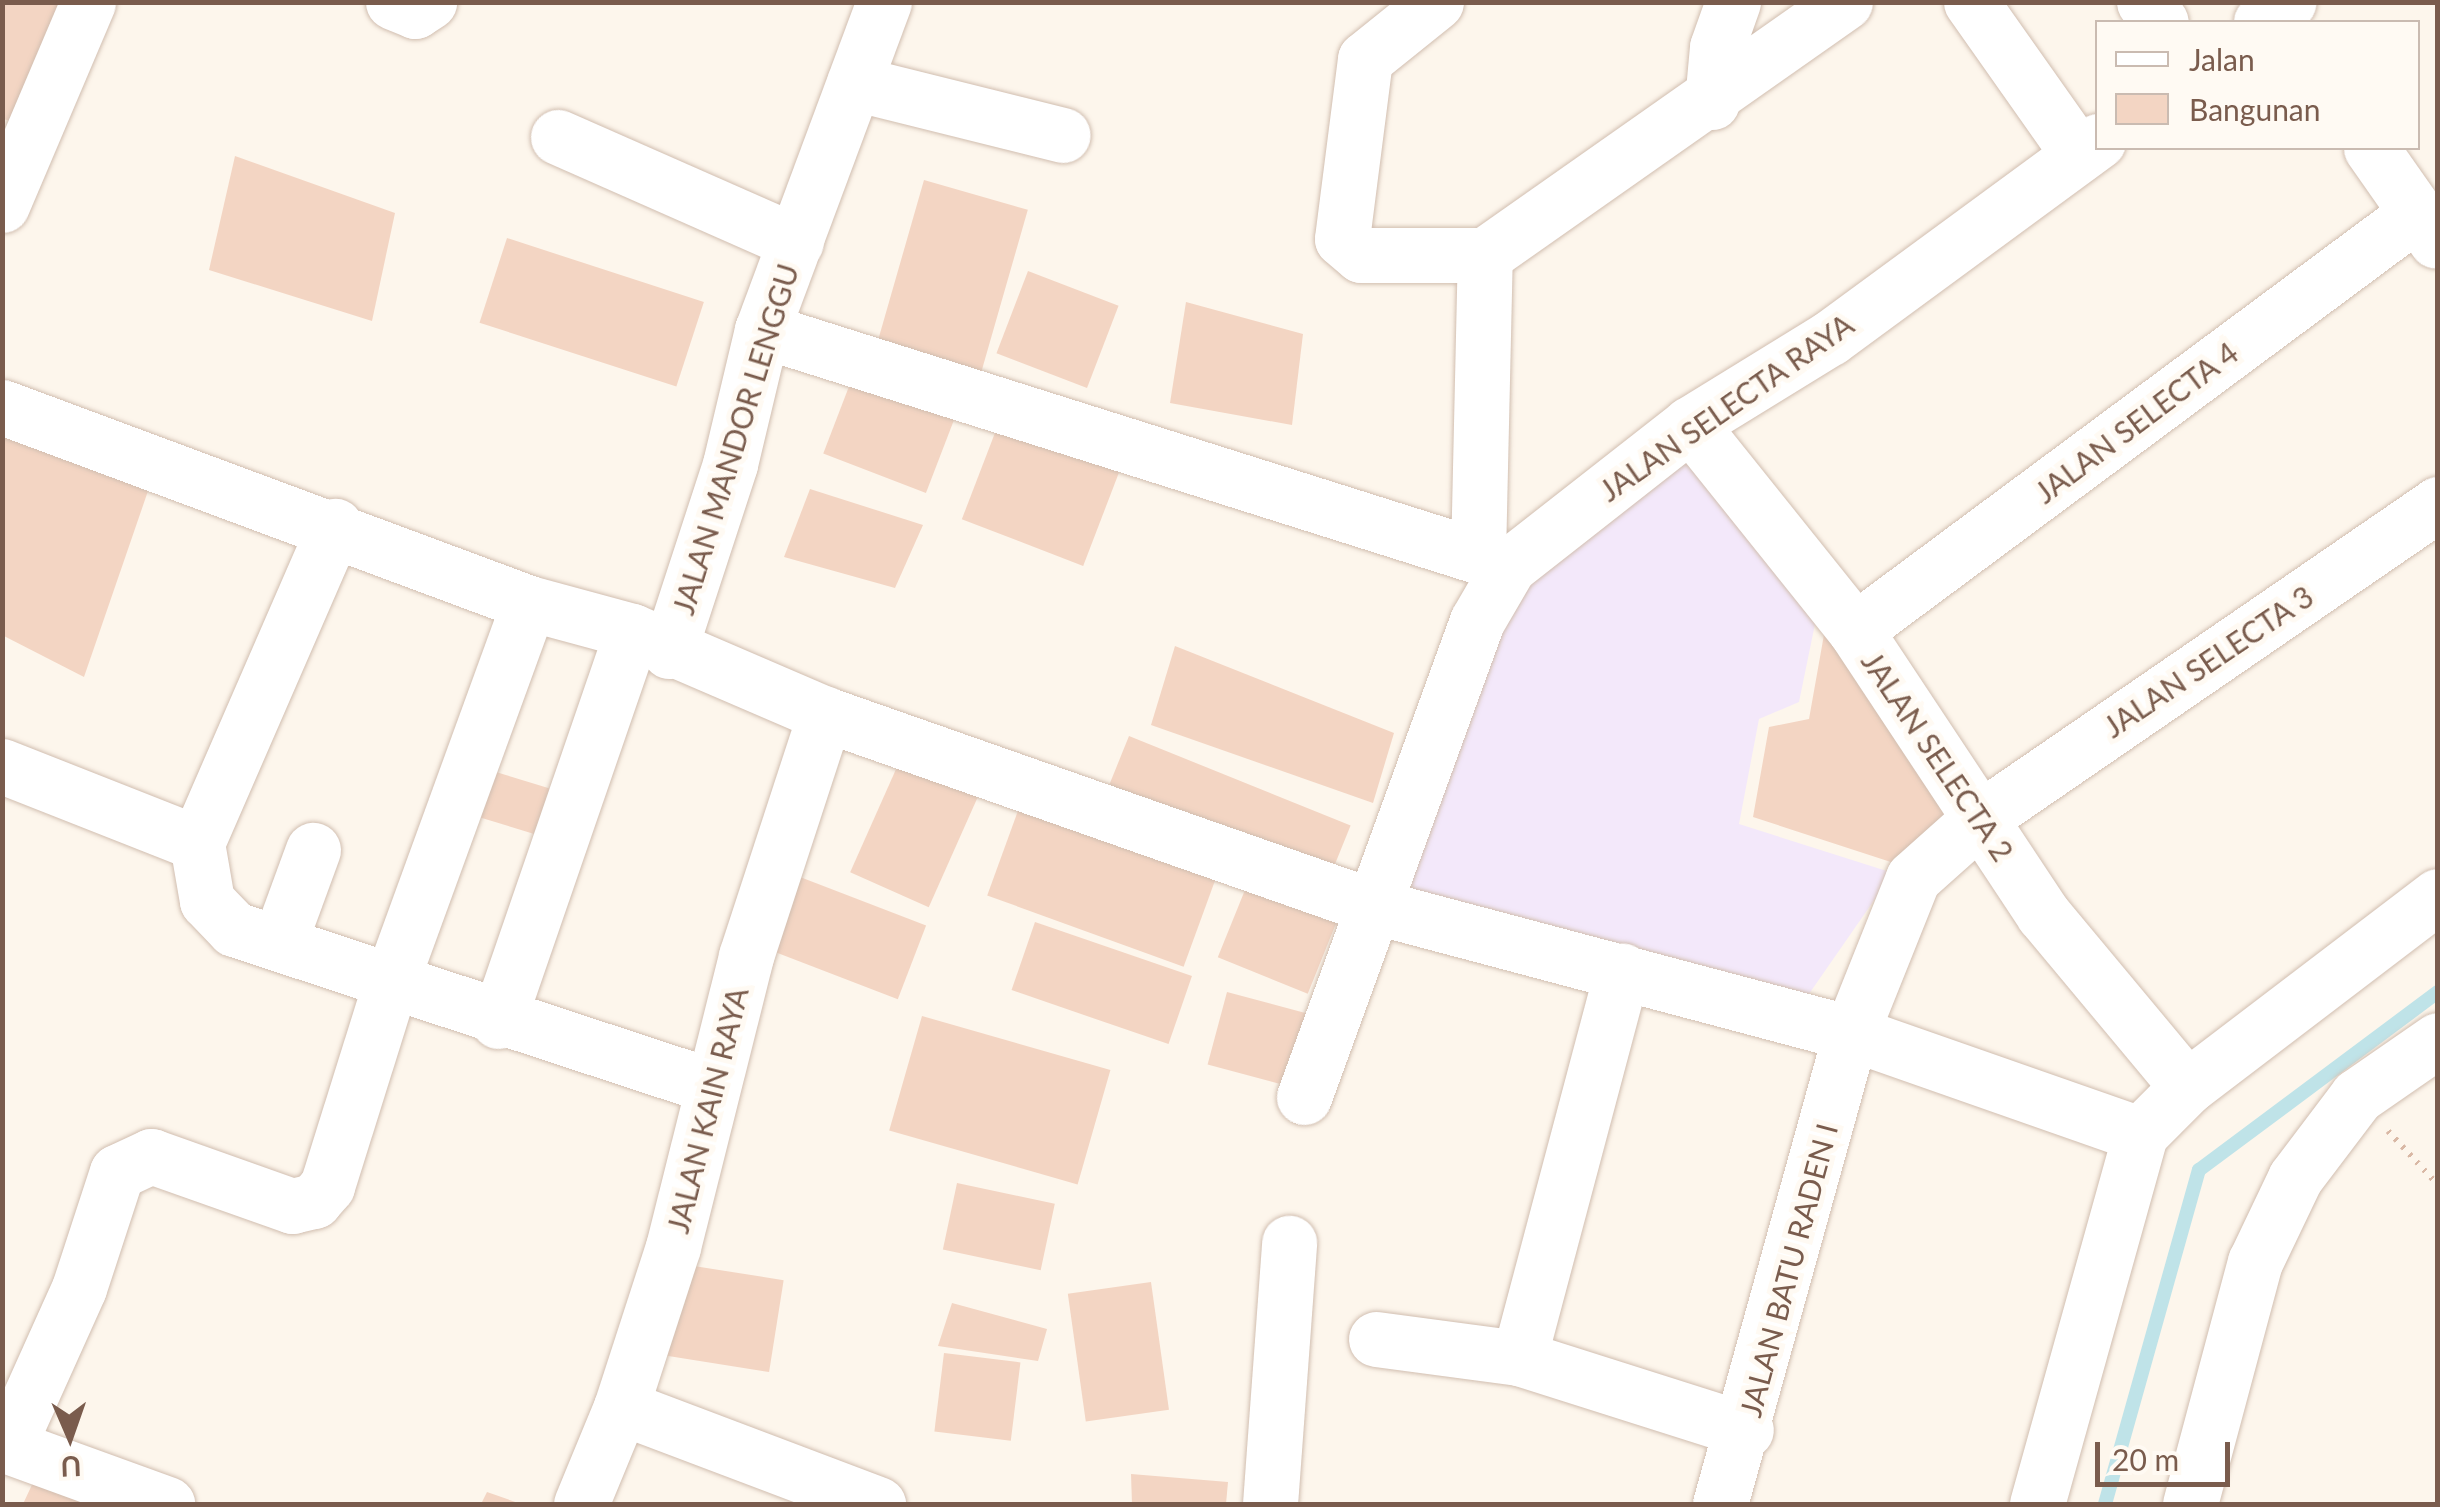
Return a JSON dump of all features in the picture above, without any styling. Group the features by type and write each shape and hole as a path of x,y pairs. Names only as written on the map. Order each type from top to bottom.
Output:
{"street":[{"path":"2,205 88,2"},
{"path":"392,2 415,11 429,2"},
{"name":"JALAN MANDOR LENGGU","path":"498,1021 650,641 730,464 762,330 884,2"},
{"path":"1436,2 1365,59 1342,239 1361,255 1485,256 1712,102 1845,2"},
{"path":"1712,102 1717,47 1733,2"},
{"path":"1971,2 2088,148"},
{"path":"854,83 1063,135"},
{"path":"558,137 796,242"},
{"name":"JALAN SELECTA RAYA","path":"1304,1097 1369,904 1477,621 1494,561 1690,424 1830,338 2088,148"},
{"path":"2372,150 2427,228"},
{"name":"JALAN SELECTA 4","path":"1855,630 2427,228"},
{"path":"762,330 1494,561 1485,256"},
{"path":"2,407 149,466 336,526 529,603 650,641 825,714 1369,904 1851,1033 2140,1134"},
{"name":"JALAN SELECTA 2","path":"1690,424 1855,630 2043,914 2188,1087"},
{"name":"JALAN SELECTA 3","path":"1851,1033 1914,878 1979,819 2438,504"},
{"path":"336,526 197,843 204,892 218,918 234,929 280,940 392,979 498,1021 709,1085"},
{"path":"168,1504 5,1445 79,1288 117,1172 151,1156 292,1206 314,1201 327,1186 392,979 529,603"},
{"name":"JALAN KAIN RAYA","path":"581,1504 621,1407 672,1246 709,1085 825,714"},
{"path":"2,766 197,843"},
{"path":"280,940 312,850"},
{"path":"2037,1504 2140,1134 2188,1087 2438,896"},
{"path":"1519,1358 1622,970"},
{"name":"JALAN BATU RADEN I","path":"1720,1504 1746,1430 1851,1033"},
{"path":"2190,1504 2255,1262 2294,1178 2357,1096 2438,1040"},
{"path":"1270,1504 1289,1243"},
{"path":"1376,1339 1519,1358 1746,1430"},
{"path":"621,1407 878,1504"}],"path":[{"path":"2357,1096 2438,1185"}],"shaded area":[{"path":"1693,448 1815,624 1799,702 1759,719 1739,824 1893,873 1802,1004 1384,893 1518,572"}],"building":[{"path":"2,2 64,2 21,123 2,119"},
{"path":"235,156 395,213 372,321 209,270"},
{"path":"924,180 1028,210 980,377 876,347"},
{"path":"507,238 704,302 676,387 479,323"},
{"path":"1028,271 1119,306 1087,388 996,353"},
{"path":"1186,302 1303,334 1292,425 1170,403"},
{"path":"853,376 956,415 926,493 823,453"},
{"path":"998,425 1119,472 1083,566 962,519"},
{"path":"2,427 148,491 84,677 2,635"},
{"path":"810,489 923,525 895,588 784,557"},
{"path":"1825,629 1968,817 1900,865 1753,817 1769,727 1809,719"},
{"path":"1175,646 1394,733 1373,803 1151,725"},
{"path":"1129,736 1351,826 1326,886 1105,796"},
{"path":"901,758 980,793 929,907 850,872"},
{"path":"486,769 560,792 546,837 472,815"},
{"path":"1019,808 1215,879 1184,967 987,895"},
{"path":"787,872 926,925 898,999 759,946"},
{"path":"1247,885 1337,921 1308,994 1218,957"},
{"path":"1035,922 1192,976 1169,1044 1012,990"},
{"path":"1227,992 1308,1014 1289,1086 1208,1064"},
{"path":"922,1016 1110,1070 1078,1184 889,1130"},
{"path":"957,1183 1055,1204 1041,1270 943,1250"},
{"path":"675,1263 784,1280 769,1372 660,1355"},
{"path":"1151,1282 1169,1410 1086,1421 1068,1294"},
{"path":"952,1303 1047,1329 1038,1361 938,1346"},
{"path":"944,1353 1020,1362 1011,1441 934,1431"},
{"path":"37,1474 108,1504 23,1504"},
{"path":"1131,1474 1228,1482 1226,1504 1132,1504"},
{"path":"487,1492 521,1504 481,1504"}],"waterway":[{"path":"2105,1504 2199,1170 2438,992"}]}
